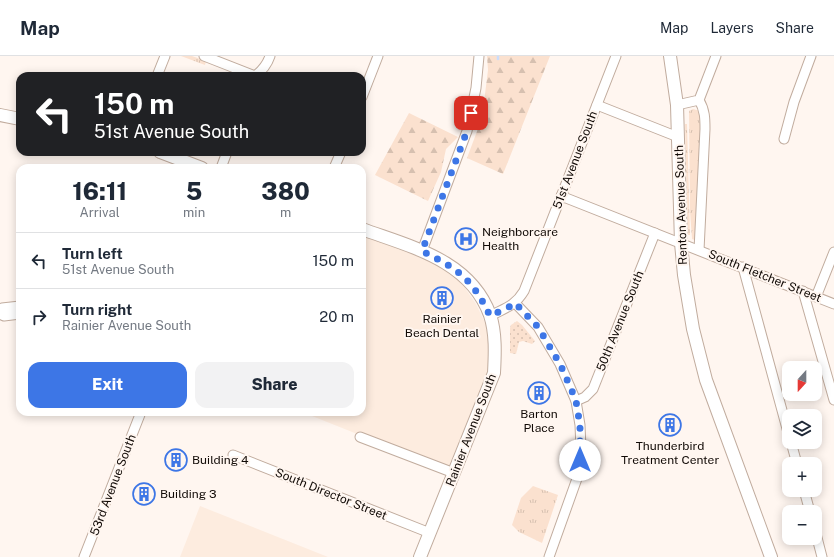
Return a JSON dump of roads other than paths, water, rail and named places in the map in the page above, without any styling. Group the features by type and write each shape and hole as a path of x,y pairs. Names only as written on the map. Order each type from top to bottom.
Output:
{"main road":[{"name":"Renton Avenue South","path":"670,56 677,105 681,243 684,275 693,329 706,380 771,557"},
{"path":"0,115 16,118"},
{"path":"170,156 192,164"},
{"name":"Rainier Avenue South","path":"366,230 422,251 449,264 466,278 490,316 495,347 494,373 420,557"}],"street":[{"path":"159,72 165,56"},
{"path":"204,56 245,72"},
{"path":"261,72 267,65 270,56"},
{"path":"366,87 378,56"},
{"path":"422,251 467,131 476,88 479,56"},
{"name":"51st Avenue South","path":"490,316 515,303 524,291 616,56"},
{"path":"699,100 716,56"},
{"path":"784,139 794,102 811,56"},
{"path":"677,105 699,100"},
{"path":"699,100 703,107 705,116 700,250"},
{"path":"597,105 678,136"},
{"name":"South Fletcher Street","path":"561,196 834,304"},
{"name":"50th Avenue South","path":"576,401 585,397 593,390 655,233"},
{"path":"816,297 834,252"},
{"path":"742,267 782,411"},
{"path":"803,292 834,400"},
{"path":"515,303 538,327 560,364 576,401 580,425 581,449 579,474 549,557"},
{"path":"0,309 16,306"},
{"path":"0,314 4,316 16,314"},
{"name":"53rd Avenue South","path":"84,557 139,416"},
{"path":"360,437 454,473"},
{"name":"South Director Street","path":"233,455 430,533"},
{"path":"819,545 822,557"}],"place":[{"name":"Neighborcare Health","path":"466,239"},
{"name":"Rainier Beach Dental","path":"442,298"},
{"name":"Barton Place","path":"539,393"},
{"name":"Thunderbird Treatment Center","path":"670,425"},
{"name":"Building 4","path":"176,460"},
{"name":"Building 3","path":"144,494"}]}
